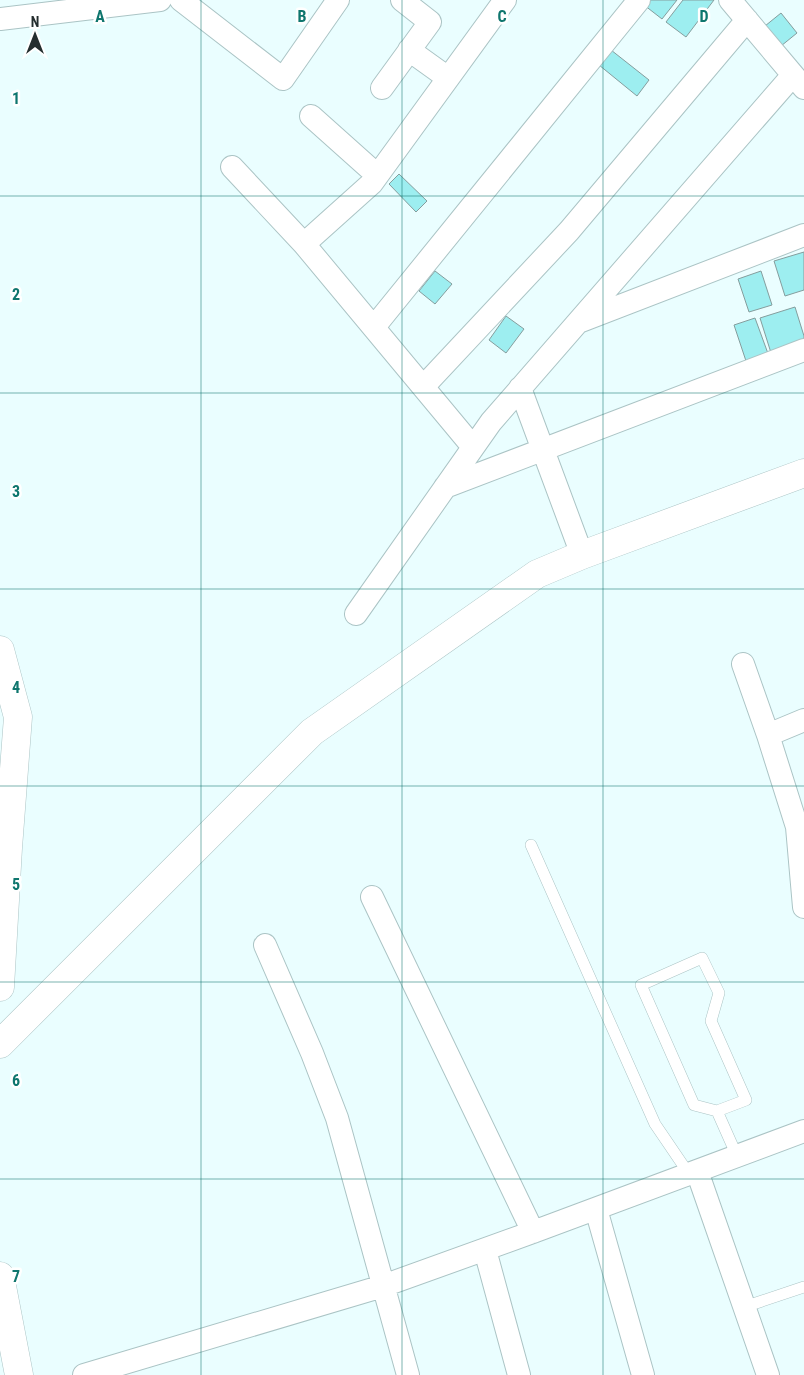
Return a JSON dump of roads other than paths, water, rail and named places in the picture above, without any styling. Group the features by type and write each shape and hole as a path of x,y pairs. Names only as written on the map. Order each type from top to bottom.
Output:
{"street":[{"path":"0,20 160,0"},
{"path":"181,0 282,79 338,0"},
{"path":"382,88 430,22 402,0"},
{"path":"304,244 372,183 505,0"},
{"path":"374,327 639,0"},
{"path":"356,614 491,422 578,322 798,82 730,0"},
{"path":"423,387 569,231 747,20"},
{"path":"409,50 448,78"},
{"path":"311,116 377,175"},
{"path":"232,167 304,244 474,446"},
{"path":"578,322 804,235"},
{"path":"445,487 804,350"},
{"path":"520,388 582,555"},
{"path":"0,1044 312,732 537,574 582,555 804,473"},
{"path":"0,650 18,717 0,987"},
{"path":"743,664 768,735 797,828 804,907"},
{"path":"768,735 804,720"},
{"path":"372,897 533,1232"},
{"path":"265,945 312,1053 337,1118 408,1375"},
{"path":"84,1375 383,1286 804,1131"},
{"path":"693,1173 768,1375"},
{"path":"596,1209 643,1375"},
{"path":"485,1250 519,1375"},
{"path":"0,1276 19,1375"}],"lane":[{"path":"532,845 655,1124 693,1173"},
{"path":"702,958 719,993 711,1021 746,1100 717,1111 694,1105 641,985 702,958"},
{"path":"717,1111 737,1156"},
{"path":"744,1307 804,1287"}]}
